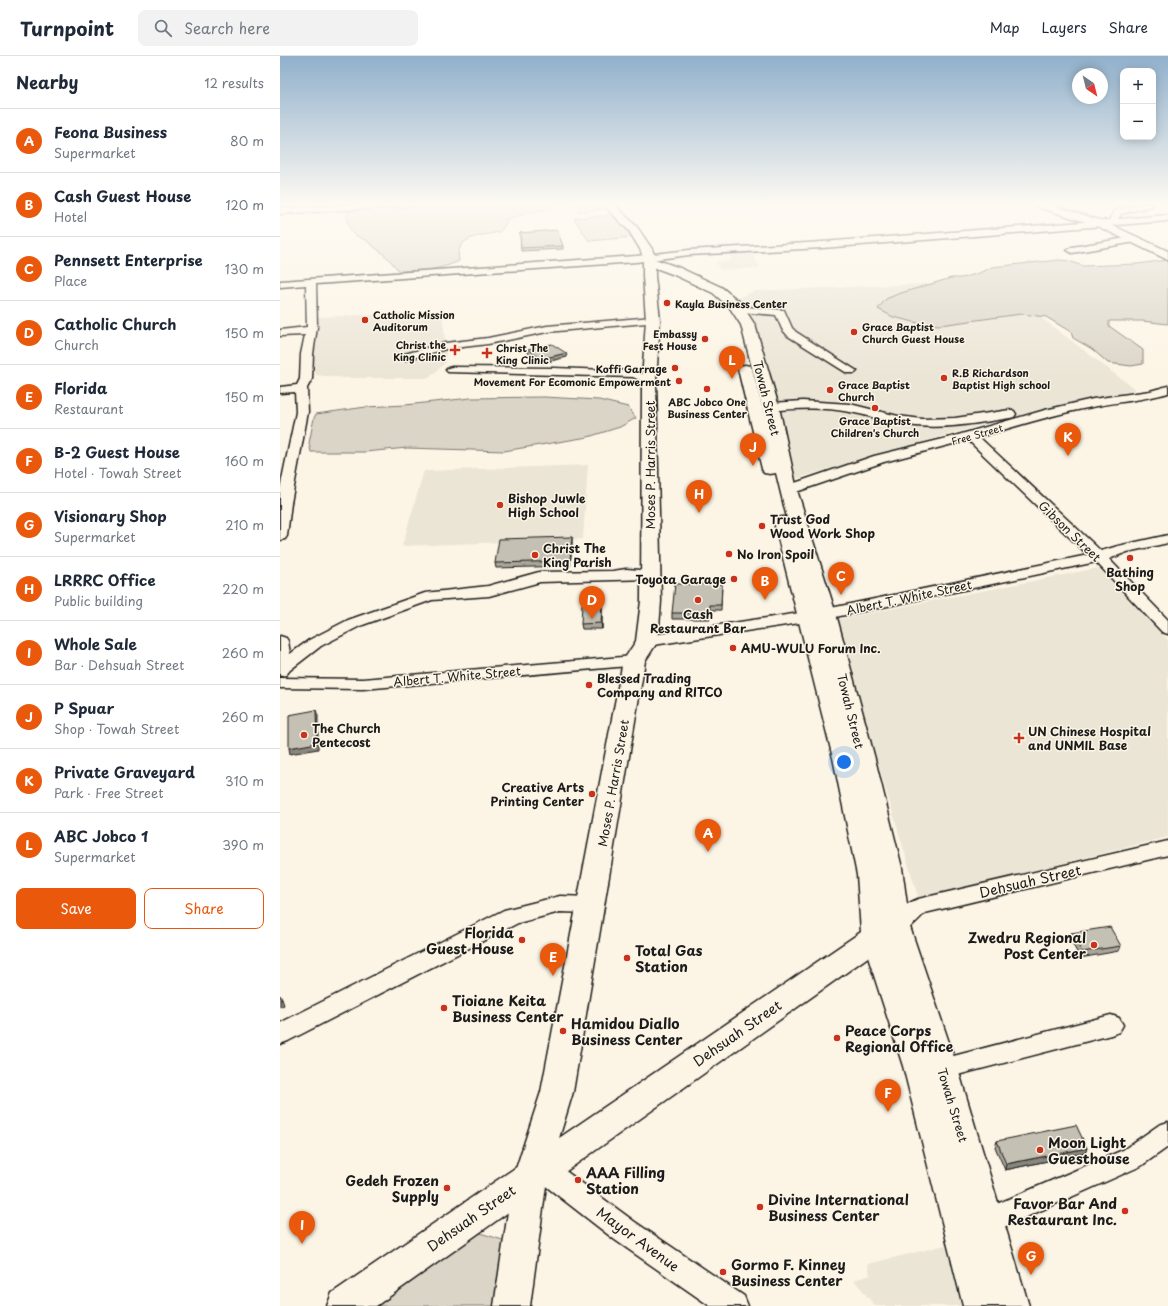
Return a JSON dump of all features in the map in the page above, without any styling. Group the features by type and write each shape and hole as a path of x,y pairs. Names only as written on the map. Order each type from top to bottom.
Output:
{"main road":[{"name":"Moses P. Harris Street","path":"512,1306 537,1174 557,1092 634,661 647,641 651,601 649,381 653,320 649,262"},
{"name":"Towah Street","path":"650,262 676,271 717,290 735,305 748,325 771,407 788,490 817,616 870,875 886,932 981,1306"},
{"name":"Towah Street","path":"650,262 717,299 724,307 735,327 754,410 817,616"},
{"name":"Towah Street","path":"886,932 942,1069 988,1221 1011,1306"},
{"name":"Dehsuah Street","path":"345,1306 886,932"}],"street":[{"path":"280,284 392,275 642,262"},
{"path":"280,536 284,503 302,412 300,388 306,379 307,354 311,331 312,282"},
{"path":"745,310 780,312 787,329 792,334 851,371"},
{"path":"405,357 445,346 488,341 547,329 653,320"},
{"path":"280,333 311,331"},
{"path":"452,370 554,371 635,374 649,381"},
{"path":"280,390 300,388"},
{"name":"Free Street","path":"788,490 879,459 955,440 1049,413 1093,403 1151,394 1168,389"},
{"path":"771,407 789,405 845,407 883,417 923,423 969,421 1024,412 1049,413"},
{"path":"923,423 937,432 955,440"},
{"name":"Gibson Street","path":"970,435 1099,557 1168,629"},
{"name":"Albert T. White Street","path":"647,641 817,616 1099,557 1123,549 1168,539"},
{"path":"282,669 316,643 354,623 430,596 489,591 539,577 650,574"},
{"path":"280,641 282,669"},
{"name":"Albert T. White Street","path":"280,683 363,684 634,661"},
{"name":"Dehsuah Street","path":"886,932 918,907 1168,848"},
{"path":"280,1034 512,916 560,904 591,905"},
{"path":"942,1069 1111,1025"},
{"path":"988,1221 1132,1158 1168,1134"},
{"name":"Mayor Avenue","path":"537,1174 625,1231 734,1306"}],"shaded area":[{"path":"392,262 455,262 444,267 399,271"},
{"path":"716,262 757,262 760,268 720,270"},
{"path":"1037,262 1073,262 1083,266 1168,262 1168,324 1142,321 1109,321 1109,326 1143,350 1143,364 1131,366 1108,363 1092,349 1073,338 1071,332 1046,317 1021,314 940,325 922,324 893,317 878,309 886,299 898,294 951,278 962,278 992,267"},
{"name":"R.B Richardson Baptist High school","path":"993,281 1136,390 988,423 795,479 752,320 736,299 754,291"},
{"path":"442,312 446,362 429,378 345,378 316,375 313,364 317,317"},
{"path":"544,397 599,400 628,407 636,418 620,427 588,437 504,451 407,448 365,452 311,452 309,443 316,414 366,407 405,405 471,398"},
{"name":"Bishop Juwle High School","path":"588,465 583,539 402,546 424,471"},
{"name":"UN Chinese Hospital and UNMIL Base","path":"1098,568 1168,640 1168,837 948,892 918,897 835,620"},
{"path":"474,1231 509,1242 499,1306 365,1306"},
{"path":"958,1242 973,1306 875,1306 854,1280 870,1275 868,1264"}],"building":[{"path":"552,344 566,353 541,359 528,349"},
{"name":"Christ The King Parish","path":"572,537 570,561 495,563 499,539"},
{"name":"Cash Restaurant Bar","path":"675,584 722,584 721,605 710,605 710,613 672,613"},
{"path":"582,604 602,604 601,623 581,624"},
{"name":"The Church Pentecost","path":"316,710 317,743 289,748 289,715"},
{"name":"Zwedru Regional Post Center","path":"1110,927 1121,946 1082,952 1071,933"},
{"name":"Moon Light Guesthouse","path":"1076,1125 1087,1148 1006,1164 997,1141"}],"place":[{"name":"Kayla Business Center","path":"667,303"},
{"name":"Catholic Mission Auditorum","path":"365,320"},
{"name":"Grace Baptist Church Guest House","path":"854,332"},
{"name":"Embassy Fest House","path":"705,339"},
{"name":"Christ the King Clinic","path":"455,350"},
{"name":"Christ The King Clinic","path":"487,353"},
{"name":"Koffi Garrage","path":"675,368"},
{"name":"R.B Richardson Baptist High school","path":"944,378"},
{"name":"ABC Jobco 1","path":"732,379"},
{"name":"Movement For Ecomonic Empowerment","path":"679,381"},
{"name":"ABC Jobco One Business Center","path":"707,389"},
{"name":"Grace Baptist Church","path":"830,390"},
{"name":"Grace Baptist Children's Church","path":"875,408"},
{"name":"Private Graveyard","path":"1068,456"},
{"name":"P Spuar","path":"753,466"},
{"name":"Bishop Juwle High School","path":"500,505"},
{"name":"LRRRC Office","path":"699,513"},
{"name":"Trust God Wood Work Shop","path":"762,526"},
{"name":"No Iron Spoil","path":"729,554"},
{"name":"Christ The King Parish","path":"535,555"},
{"name":"Bathing Shop","path":"1130,558"},
{"name":"Toyota Garage","path":"734,579"},
{"name":"Pennsett Enterprise","path":"841,595"},
{"name":"Cash Restaurant Bar","path":"698,600"},
{"name":"Cash Guest House","path":"765,600"},
{"name":"Catholic Church","path":"592,619"},
{"name":"AMU-WULU Forum Inc.","path":"733,648"},
{"name":"Blessed Trading Company and RITCO","path":"589,685"},
{"name":"The Church Pentecost","path":"304,735"},
{"name":"UN Chinese Hospital and UNMIL Base","path":"1019,738"},
{"name":"Creative Arts Printing Center","path":"592,794"},
{"name":"Feona Business","path":"708,852"},
{"name":"Florida Guest House","path":"522,940"},
{"name":"Zwedru Regional Post Center","path":"1094,945"},
{"name":"Total Gas Station","path":"627,958"},
{"name":"Florida","path":"553,976"},
{"name":"Tioiane Keita Business Center","path":"444,1008"},
{"name":"Hamidou Diallo Business Center","path":"563,1031"},
{"name":"Peace Corps Regional Office","path":"837,1038"},
{"name":"B-2 Guest House","path":"888,1112"},
{"name":"Moon Light Guesthouse","path":"1040,1150"},
{"name":"AAA Filling Station","path":"578,1180"},
{"name":"Gedeh Frozen Supply","path":"447,1188"},
{"name":"Divine International Business Center","path":"760,1207"},
{"name":"Favor Bar And Restaurant Inc.","path":"1125,1211"},
{"name":"Whole Sale","path":"302,1244"},
{"name":"Gormo F. Kinney Business Center","path":"723,1272"},
{"name":"Visionary Shop","path":"1031,1275"}]}
